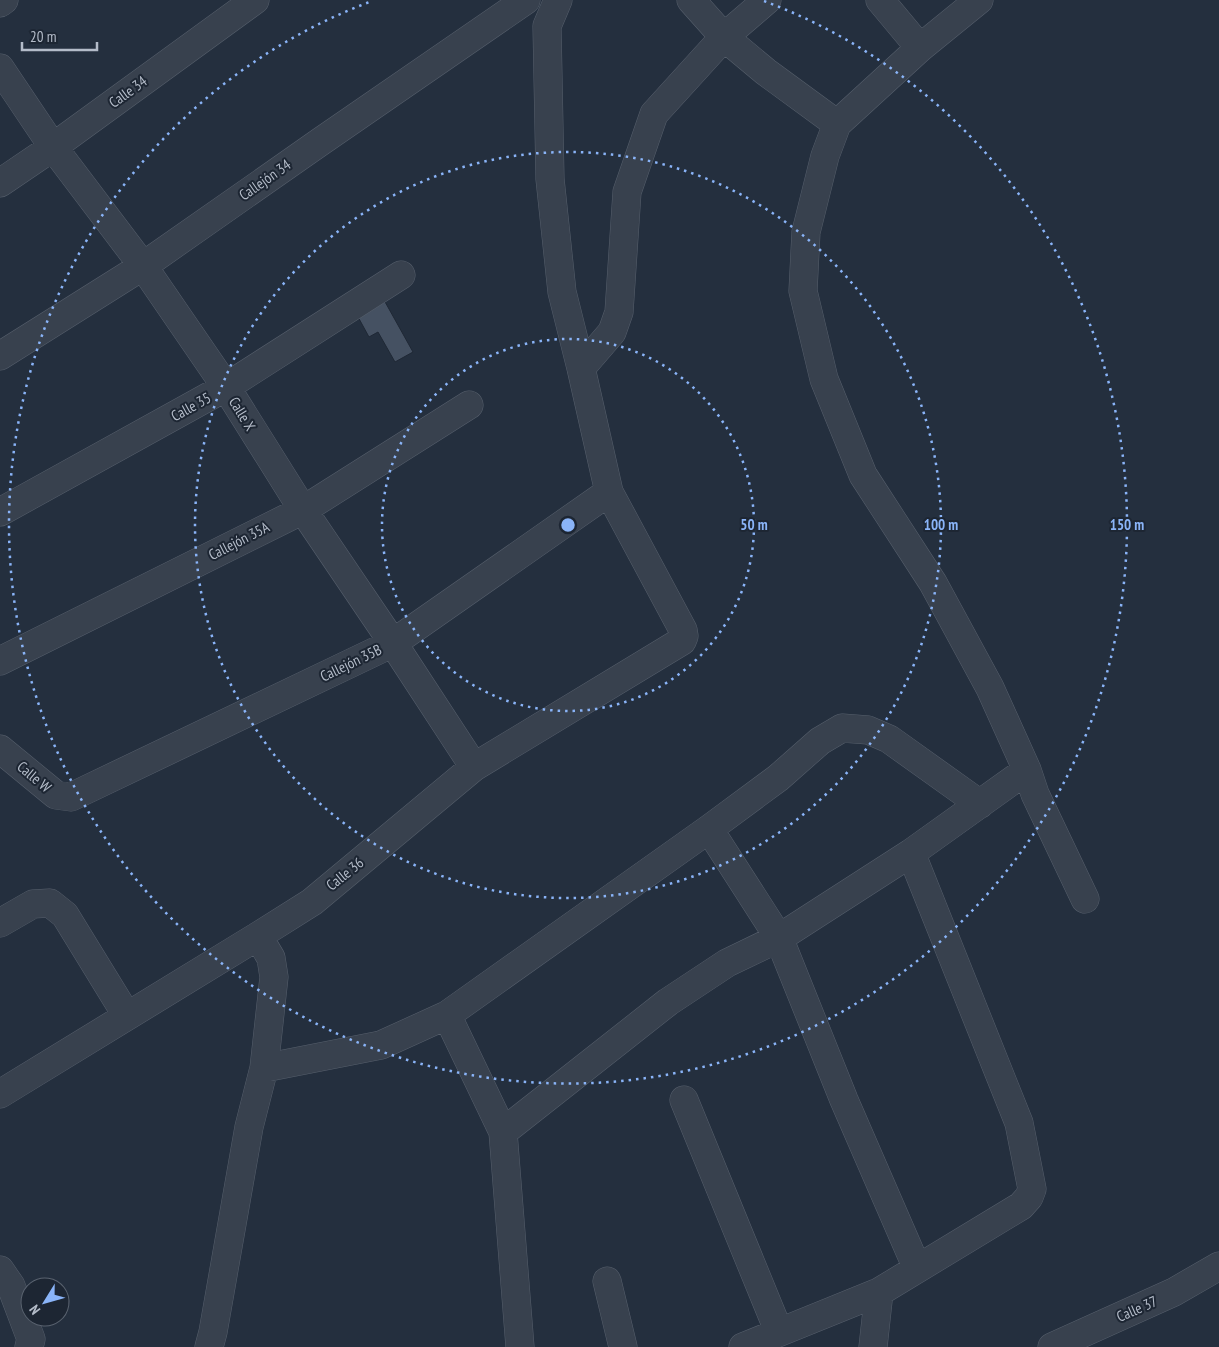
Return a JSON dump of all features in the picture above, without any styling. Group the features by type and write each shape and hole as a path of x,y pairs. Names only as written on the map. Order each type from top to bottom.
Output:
{"street":[{"path":"0,3 4,0"},
{"name":"Calle 34","path":"0,183 53,147 255,0"},
{"name":"Callejón 34","path":"0,356 143,266 526,0"},
{"path":"558,0 547,26 550,179 562,292 609,492"},
{"path":"691,0 724,37 766,72 837,124"},
{"path":"581,368 612,332 619,312 627,192 654,114 724,37 767,0"},
{"path":"880,0 920,48"},
{"path":"980,0 920,48 837,124 825,156 806,232 803,290 824,380 863,475 933,583 990,688 1027,770 1035,794 1085,900"},
{"name":"Calle X","path":"0,68 53,147 143,266 226,387 303,510 393,643 474,768"},
{"name":"Calle 35","path":"0,512 226,387 401,275"},
{"name":"Callejón 35A","path":"0,661 303,510 469,405"},
{"name":"Calle 36","path":"0,1094 312,902 474,768 682,642 683,630 609,492"},
{"name":"Callejón 35B","path":"72,797 393,643 609,492"},
{"path":"264,1068 381,1045 446,1016 709,829 778,778 820,741 842,728 868,730 889,739 980,804"},
{"name":"Calle W","path":"0,749 56,795 72,797"},
{"path":"503,1132 668,1002 727,963 779,938 911,853 1027,770"},
{"path":"709,829 779,938 844,1100 918,1268"},
{"path":"743,1347 879,1292 1021,1206 1030,1197 1032,1188 1019,1123 911,853"},
{"path":"0,923 33,904 50,903 65,916 127,1016"},
{"path":"209,1347 214,1332 249,1127 264,1068 274,977 271,958 258,936"},
{"path":"446,1016 503,1132 520,1347"},
{"path":"684,1100 779,1332"},
{"name":"Calle 37","path":"1052,1347 1174,1292 1219,1266"},
{"path":"607,1281 623,1347"},
{"path":"4,1283 31,1339 29,1347"},
{"path":"873,1347 879,1292"}],"building":[{"path":"384,300 413,352 395,362 378,332 369,337 357,315"}]}
